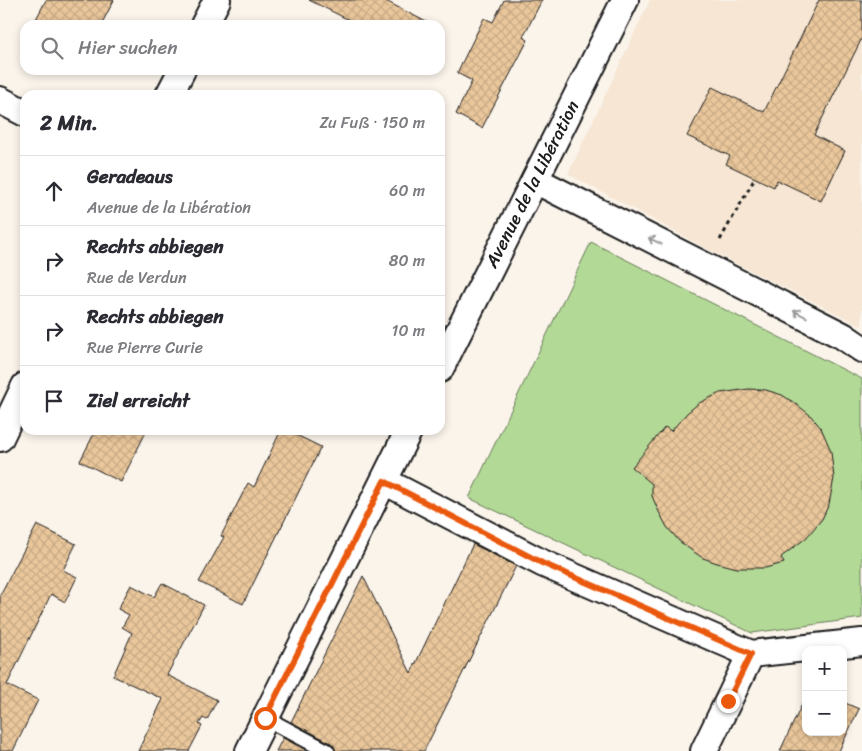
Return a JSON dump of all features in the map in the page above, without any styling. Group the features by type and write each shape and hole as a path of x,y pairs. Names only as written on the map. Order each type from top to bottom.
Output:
{"street":[{"path":"207,20 217,0"},
{"name":"Avenue de la Libération","path":"445,348 450,326 534,180 624,0"},
{"path":"172,90 180,75"},
{"path":"0,100 20,110"},
{"path":"534,180 843,336 862,349"},
{"path":"0,438 20,396"},
{"path":"249,751 407,435"},
{"path":"384,481 542,563 751,654 862,642"},
{"path":"704,751 751,654"}],"lane":[{"path":"265,718 327,751"}],"path":[{"path":"710,268 713,252 755,178"}],"shaded area":[{"path":"650,0 862,0 862,326 713,252 568,174"}],"green space":[{"path":"591,242 862,379 862,618 752,633 469,498"}],"building":[{"path":"46,0 114,0 104,20 36,20"},
{"path":"309,0 384,0 422,20 349,20"},
{"path":"504,0 542,0 523,37 528,40 482,128 456,114 472,81 457,73 484,18 493,22"},
{"path":"819,0 862,0 862,38 814,135 845,151 821,201 777,180 774,187 726,164 730,156 687,136 712,87 764,112"},
{"path":"749,389 766,390 782,395 810,415 821,428 828,444 831,452 834,478 829,504 822,519 806,538 781,557 784,563 765,568 737,568 717,563 703,558 679,541 667,527 658,510 652,496 652,484 632,467 665,427 671,431 699,403 720,393"},
{"path":"93,435 144,435 121,482 80,461"},
{"path":"279,435 296,435 321,447 243,604 199,582 224,537 221,536 248,483 254,487"},
{"path":"37,525 76,544 63,570 77,577 65,602 51,594 7,685 38,700 13,751 0,751 0,595"},
{"path":"473,544 516,566 424,751 336,751 331,743 291,722 363,576 411,673"},
{"path":"162,583 204,605 167,675 217,700 207,720 203,718 199,724 202,726 189,751 138,751 163,699 113,676 132,633 122,627 129,615 118,609 131,585 154,597"},
{"path":"802,704 802,736 846,736 839,751 780,751"},
{"path":"847,704 859,709 847,734"},
{"path":"283,738 308,751 276,751"}],"route":[{"path":"265,718 384,481 542,563 751,654 728,701"}]}
